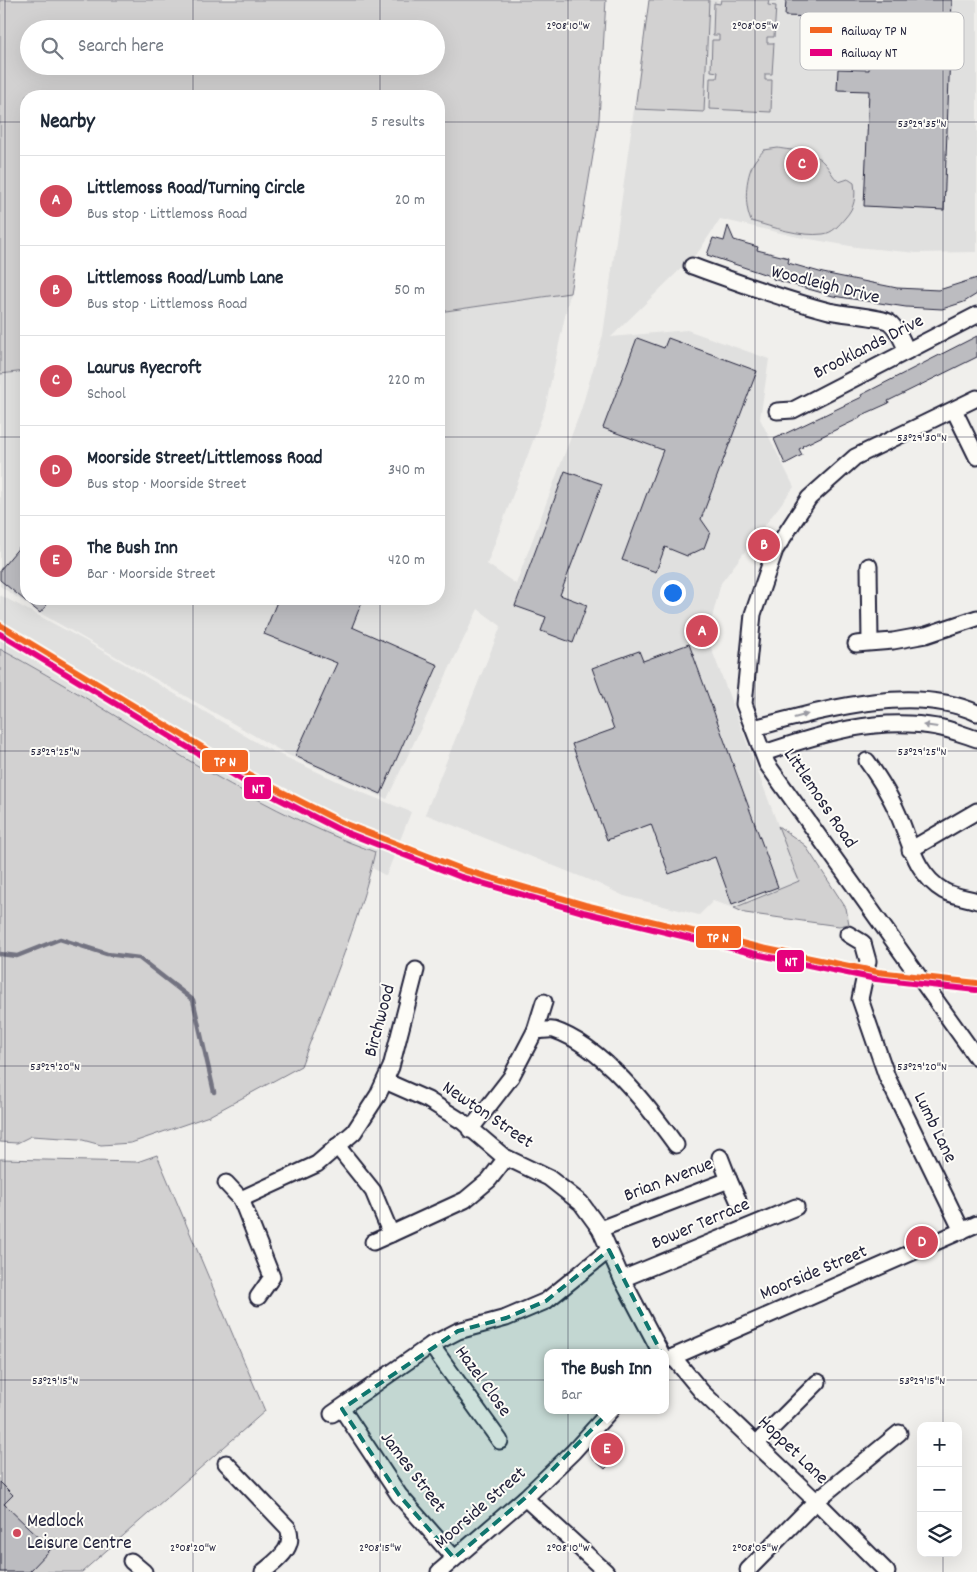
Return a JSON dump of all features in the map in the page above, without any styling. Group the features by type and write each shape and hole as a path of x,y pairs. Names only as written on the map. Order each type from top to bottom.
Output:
{"street":[{"name":"Woodleigh Drive","path":"692,266 797,303 850,316 873,318 889,322 901,338 907,351"},
{"name":"Brooklands Drive","path":"777,412 793,410 977,315"},
{"path":"977,398 954,410 977,456"},
{"name":"Littlemoss Road","path":"954,410 855,456 809,498 775,550 753,614 744,704 767,764 977,1058"},
{"path":"869,566 863,643 893,642 926,635 977,618"},
{"path":"754,728 816,712 894,700 931,702 968,709 977,713"},
{"path":"764,753 809,738 882,724 938,727 977,739"},
{"path":"867,761 887,791 899,816 910,850 922,871 944,891 977,901"},
{"path":"910,850 977,811"},
{"name":"Lumb Lane","path":"848,934 863,943 868,961 860,999 887,1077 962,1231"},
{"name":"Birchwood","path":"385,1081 416,970"},
{"path":"470,1130 511,1077 535,1031 544,1002"},
{"path":"535,1031 553,1030 584,1046 621,1079 658,1121 676,1145"},
{"path":"241,1199 317,1164 354,1132 385,1081"},
{"name":"Newton Street","path":"385,1081 428,1100 463,1122 470,1130 506,1158 550,1178 581,1202 600,1229 622,1280 662,1349"},
{"path":"338,1146 373,1190 391,1234"},
{"name":"Brian Avenue","path":"600,1229 729,1180 720,1157"},
{"path":"373,1242 466,1200 489,1180 506,1158"},
{"path":"729,1180 738,1200"},
{"path":"226,1183 241,1199 272,1278 258,1297"},
{"name":"Bower Terrace","path":"622,1280 796,1208"},
{"name":"Moorside Street","path":"669,1355 977,1224"},
{"path":"431,1345 458,1331 506,1318 546,1302 609,1250"},
{"name":"James Street","path":"431,1345 337,1411 399,1495 454,1558"},
{"name":"Hazel Close","path":"431,1345 500,1441"},
{"name":"Hoppet Lane","path":"669,1359 887,1572"},
{"path":"756,1444 818,1382"},
{"name":"Moorside Street","path":"438,1572 525,1498 573,1452 607,1414"},
{"path":"748,1570 816,1501 899,1433"},
{"path":"226,1463 288,1528 291,1535 284,1555 264,1572"},
{"path":"525,1498 606,1572"},
{"path":"131,1561 144,1572"}],"highlighted area":[{"path":"609,1250 665,1360 631,1389 525,1498 454,1558 399,1495 342,1409 458,1331 506,1318 546,1301"}],"shaded area":[{"path":"0,0 606,0 599,119 570,293 445,311 445,90 20,90 20,372 0,374"},
{"path":"649,0 977,0 977,252 917,253 856,247 798,237 720,219 699,251 611,337 687,330 769,359 760,419 794,487 721,583 707,637 799,881 734,908 713,901 699,915 624,896 599,884 425,814 501,626 478,609 387,799 288,755 28,605 445,605 445,311 570,293 545,409 487,564 516,584 581,410 603,335"},
{"path":"649,0 709,0 704,112 635,109"},
{"path":"721,0 769,0 768,5 776,6 774,37 767,37 767,43 774,43 772,74 765,74 765,80 772,80 771,112 709,109 710,78 717,78 718,72 711,71 712,40 719,40 719,35 713,35 714,3 720,4"},
{"path":"778,148 809,153 824,163 839,182 848,179 854,183 855,197 853,206 833,230 814,235 787,231 751,221 747,207 746,192 751,168 764,150"},
{"path":"20,370 20,600 0,586 0,373"},
{"path":"0,595 84,640 266,748 363,793 411,812 386,876 0,649"},
{"path":"0,649 230,784 325,832 375,852 351,933 301,1066 209,1116 131,1143 101,1145 79,1139 31,1136 17,1143 0,1142"},
{"path":"778,826 805,845 846,908 849,924 839,926 745,913 734,908 799,881"},
{"path":"157,1155 265,1411 82,1572 0,1572 0,1159 137,1162"}],"building":[{"path":"786,0 952,0 952,12 800,12 800,17 785,16"},
{"path":"838,70 949,70 944,210 864,206 869,91 837,90"},
{"path":"728,226 734,240 758,247 757,250 789,258 788,263 823,273 897,288 939,290 977,278 977,294 964,302 942,309 906,307 833,296 773,279 773,277 707,255 713,238 724,241"},
{"path":"977,336 977,357 802,446 799,449 802,455 785,464 774,439 862,397 861,395"},
{"path":"637,338 664,348 668,338 757,371 701,519 710,532 704,548 687,556 665,547 656,572 622,560 663,450 603,428"},
{"path":"565,471 602,484 560,595 587,605 573,643 541,631 546,617 515,606"},
{"path":"20,546 20,596 0,580 0,570"},
{"path":"30,605 47,605 40,613"},
{"path":"276,605 361,605 352,627 438,665 381,794 295,756 337,663 264,634"},
{"path":"689,644 778,887 732,904 715,857 669,874 651,824 607,840 572,744 614,729 592,668 639,651 643,661"},
{"path":"606,1441 620,1454 605,1469 591,1457"},
{"name":"Medlock Leisure Centre","path":"0,1482 13,1495 4,1504 51,1549 29,1572 0,1572"}],"waterway":[{"path":"0,954 17,956 60,939 107,954 139,958 193,1000 214,1092"}],"transit line":[{"path":"0,625 245,773 343,823 464,870 585,905 762,948 878,972 977,983"}],"rail line":[{"name":"NT","path":"0,634 242,780 340,830 461,877 583,912 760,955 876,979 976,990"}],"place":[{"name":"Laurus Ryecroft","path":"802,164"},
{"name":"Littlemoss Road/Lumb Lane","path":"764,545"},
{"name":"Littlemoss Road/Turning Circle","path":"702,631"},
{"name":"Moorside Street/Littlemoss Road","path":"922,1242"},
{"name":"The Bush Inn","path":"607,1449"},
{"name":"Medlock Leisure Centre","path":"17,1533"}]}
